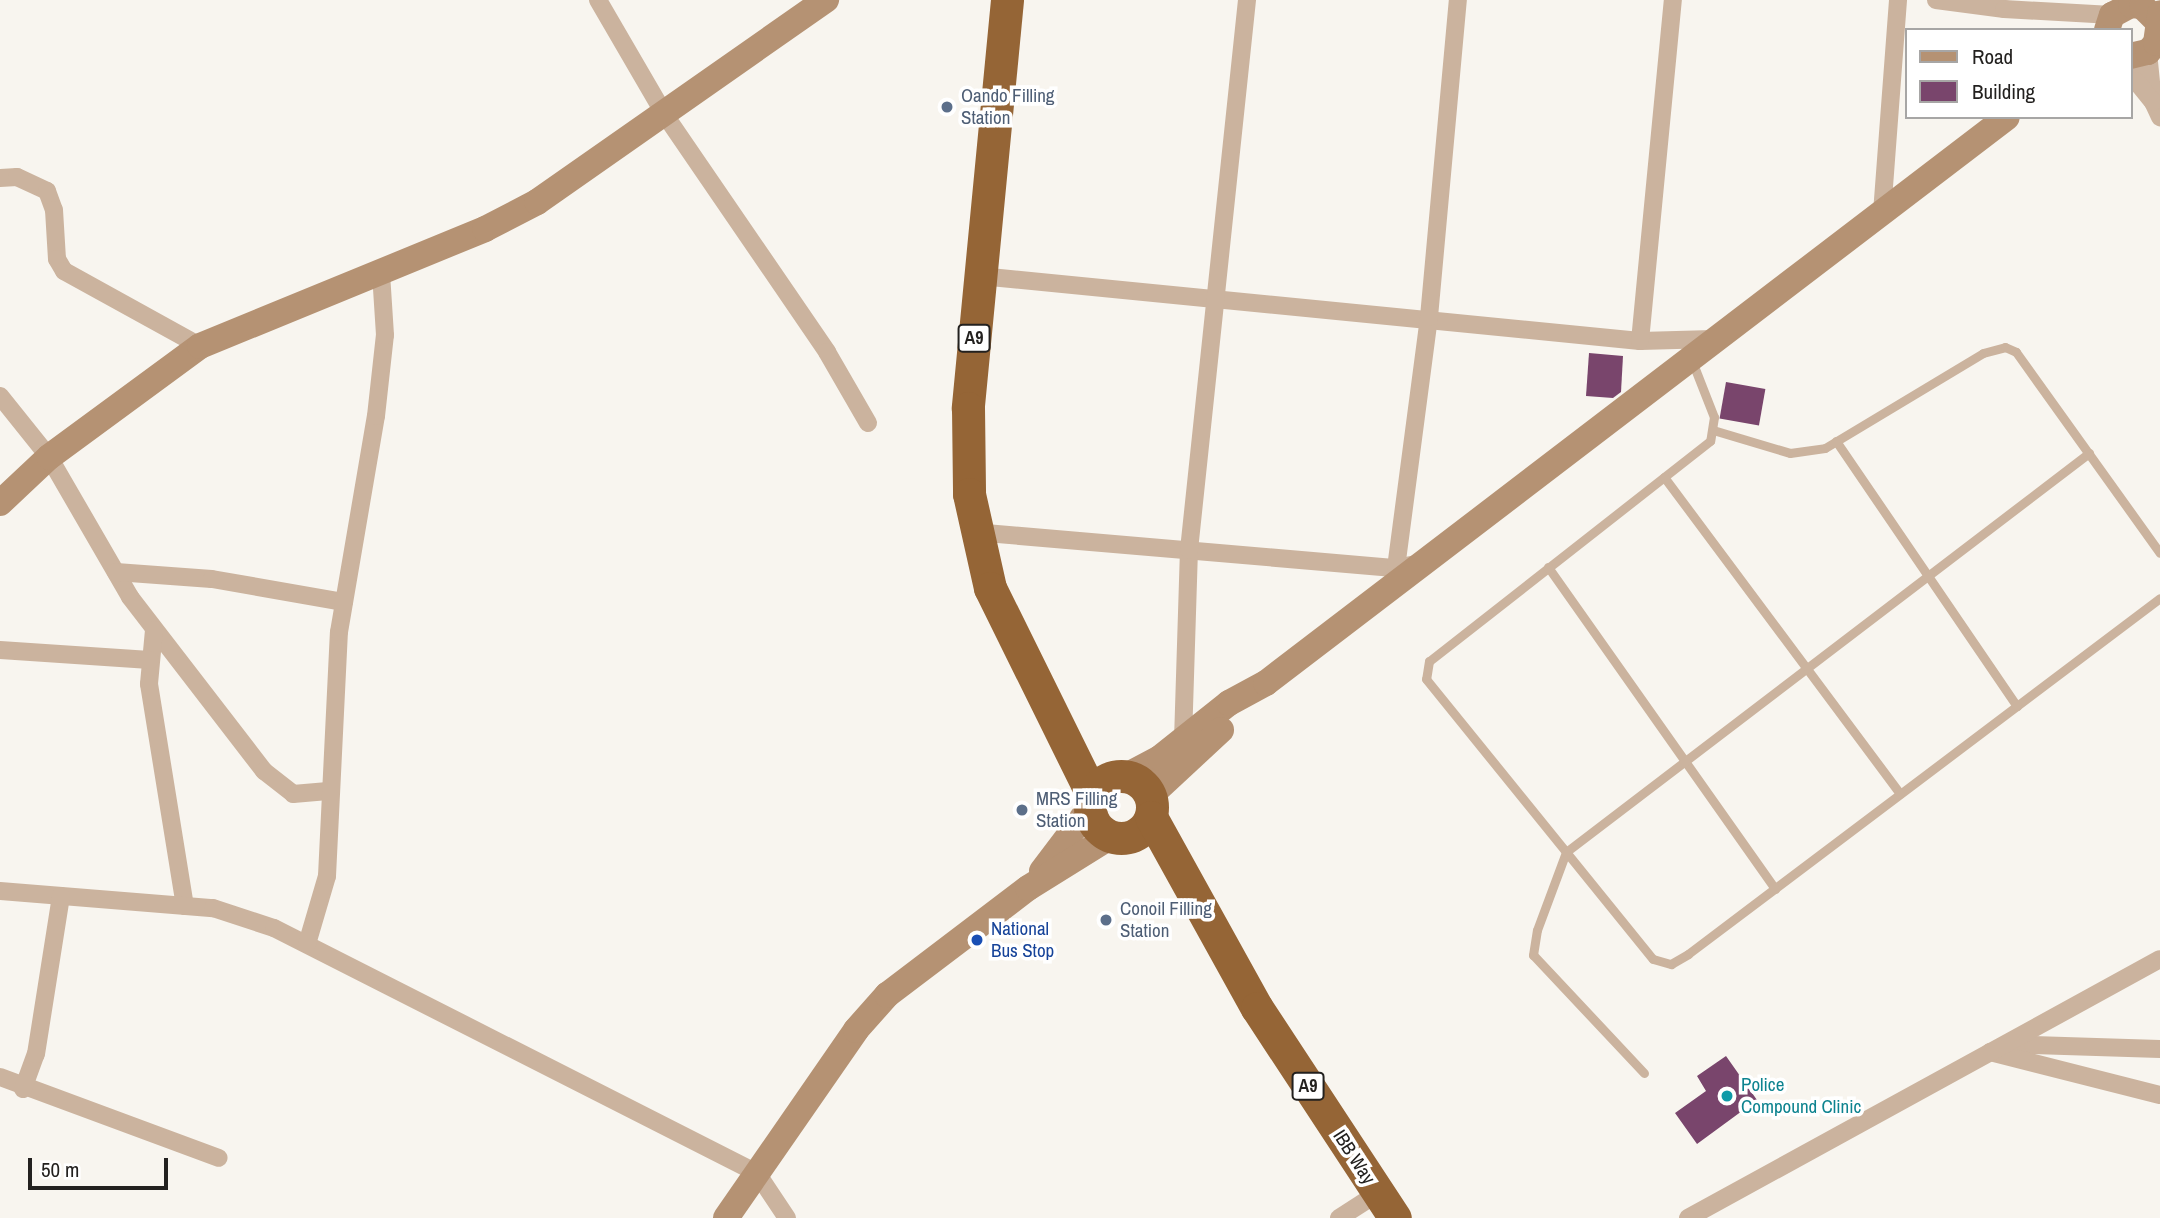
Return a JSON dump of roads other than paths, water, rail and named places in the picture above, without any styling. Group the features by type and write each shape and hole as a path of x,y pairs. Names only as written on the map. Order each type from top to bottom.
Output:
{"highway":[{"name":"A9","path":"1007,0 966,448 974,532 990,587 1030,664 1120,795 1168,855 1217,929 1225,953"},
{"name":"A9","path":"1120,795 1092,821 1117,838 1225,953"},
{"path":"1117,838 1136,835 1120,795"},
{"name":"IBB Way","path":"1225,953 1387,1205"}],"street":[{"path":"0,503 49,457 200,346 485,229 537,202 826,0"},
{"path":"1183,740 1189,550 1212,298 1247,0"},
{"path":"1406,566 1458,0"},
{"path":"1640,341 1673,0"},
{"path":"1882,213 1898,0"},
{"path":"1936,0 2113,11 2141,6 2149,38 2136,81 2157,110"},
{"path":"597,1 665,115 833,361 868,423"},
{"path":"1120,795 1266,683 1406,566 1691,359 2004,119"},
{"path":"0,178 17,177 47,191 54,210 57,259 64,271 200,346"},
{"path":"307,944 327,876 344,602 378,402 385,335 381,273"},
{"path":"980,276 1429,317 1640,341 1713,340"},
{"path":"0,396 49,457 116,572 154,630 276,785 293,794 331,791"},
{"path":"974,532 1406,566"},
{"path":"116,572 212,579 344,602"},
{"path":"154,630 149,684 185,906"},
{"path":"0,650 150,660"},
{"path":"1028,888 1120,795 1183,740 1229,703 1266,683"},
{"path":"726,1218 856,1030 887,995 1028,888 1117,838"},
{"path":"0,891 185,906 247,918 307,944 757,1173 788,1218"},
{"path":"23,1089 36,1054 61,896"},
{"path":"1688,1218 2160,960"},
{"path":"1990,1052 2033,1045 2160,1049"},
{"path":"1990,1052 2160,1096"},
{"path":"0,1077 23,1089 219,1158"},
{"path":"1339,1218 1387,1205"}],"lane":[{"path":"1713,430 1790,453 1825,448 1997,346 2016,352 2160,553"},
{"path":"1691,359 1714,417 1710,441 1429,660 1426,679 1653,959 1671,964 1775,889 2160,598"},
{"path":"1836,441 1926,577 2017,706"},
{"path":"1644,1073 1533,955 1537,930 1566,852 2089,453"},
{"path":"1664,477 1804,670 1900,794"},
{"path":"1548,567 1683,763 1775,889"}],"place":[{"name":"Oando Filling Station","path":"947,107"},
{"name":"MRS Filling Station","path":"1022,810"},
{"name":"Conoil Filling Station","path":"1106,920"},
{"name":"National Bus Stop","path":"977,940"},
{"name":"Police Compound Clinic","path":"1727,1096"}]}
